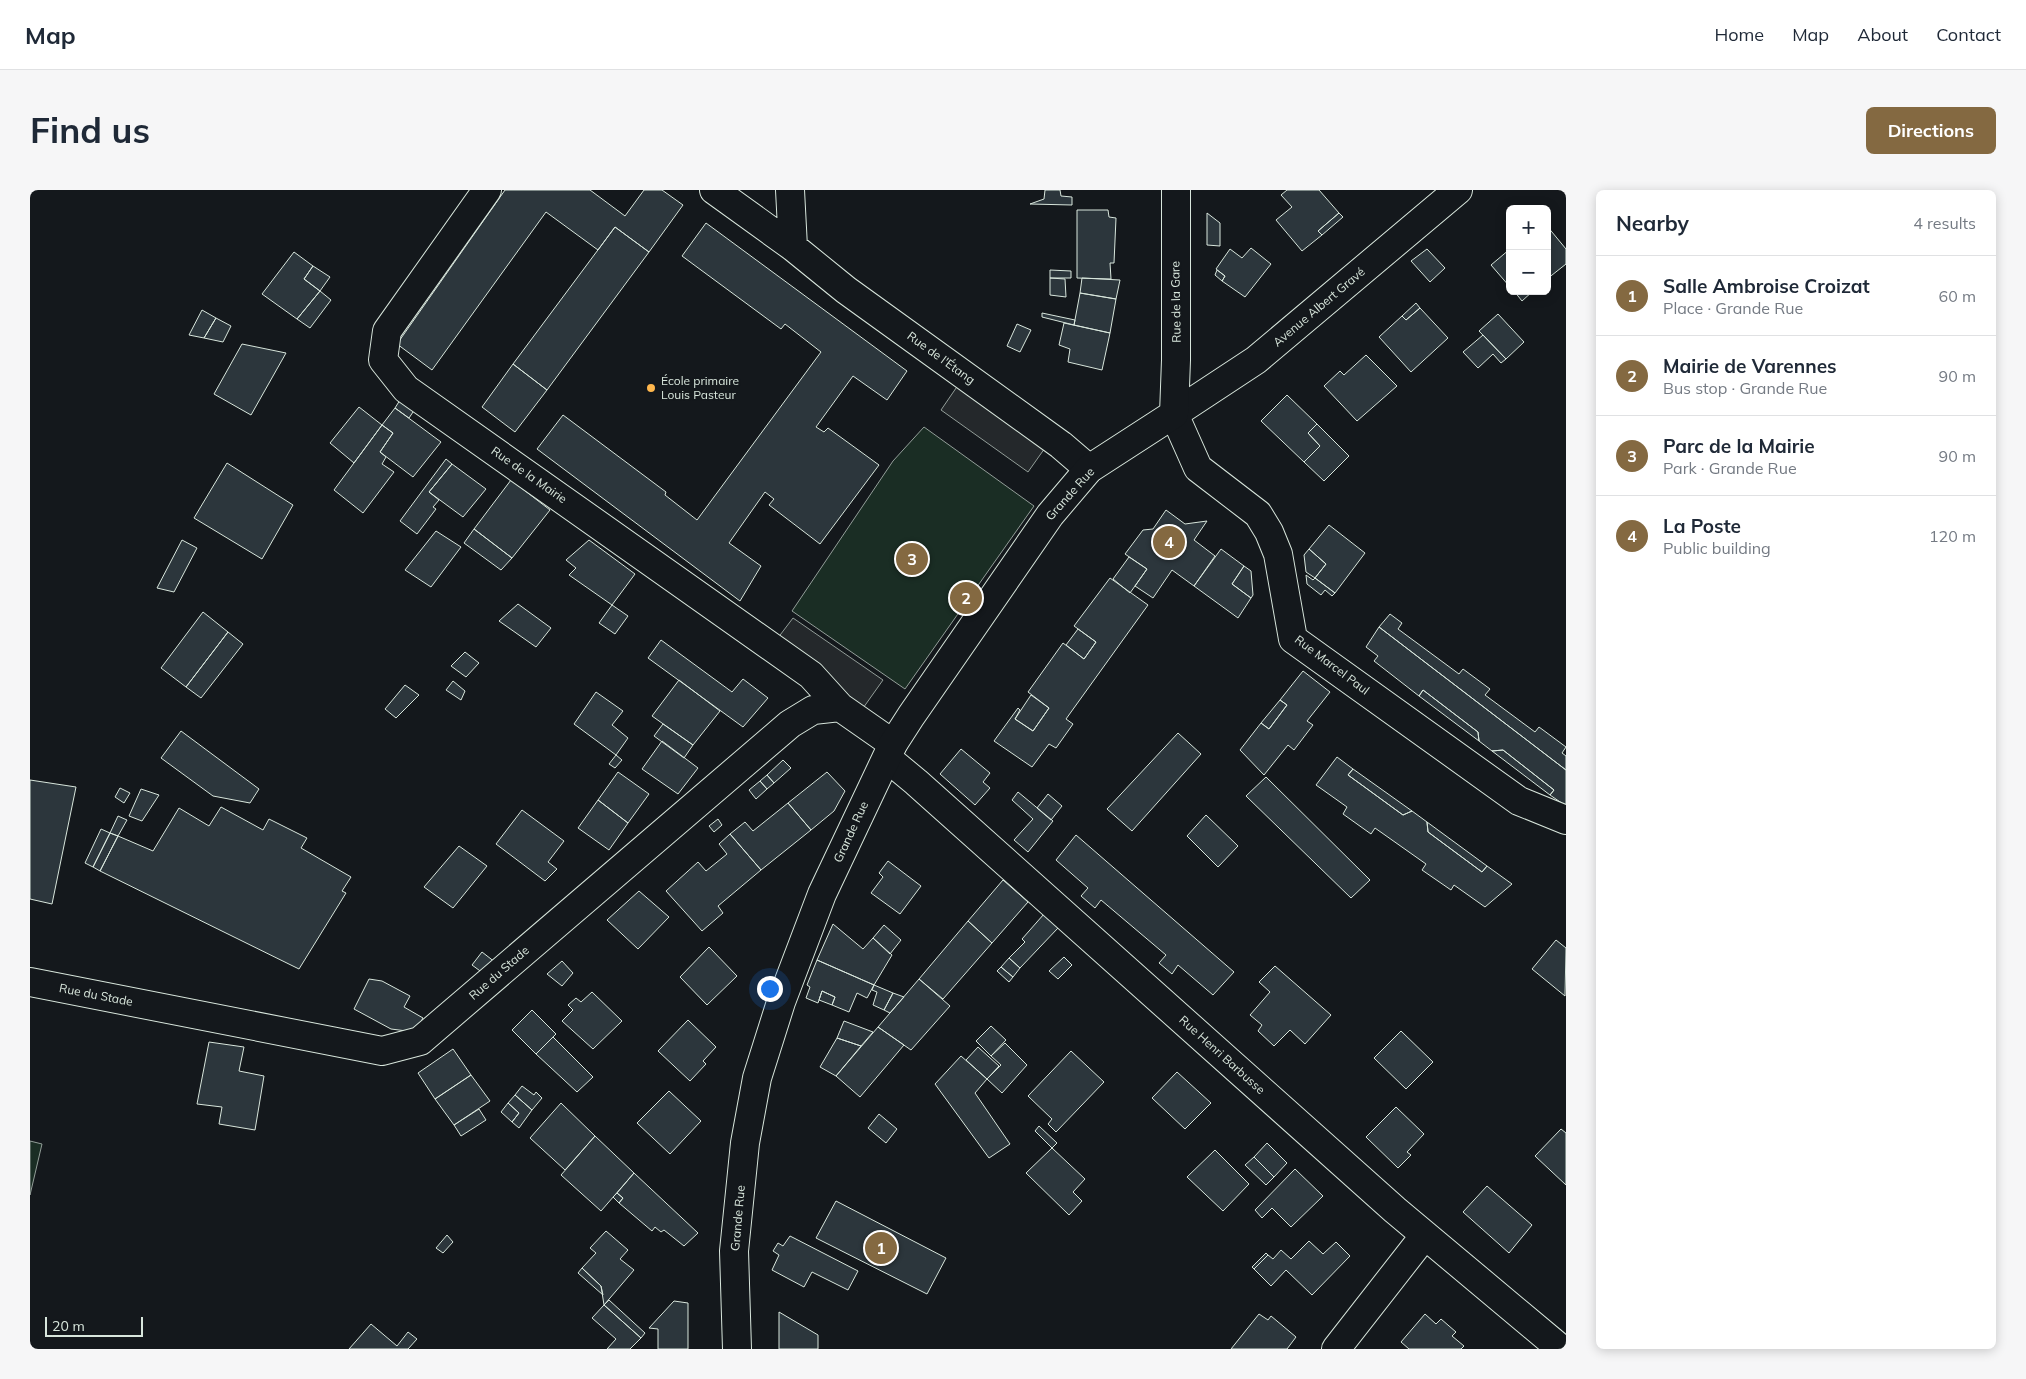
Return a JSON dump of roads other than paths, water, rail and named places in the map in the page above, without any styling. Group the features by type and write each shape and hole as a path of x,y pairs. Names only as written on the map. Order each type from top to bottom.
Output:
{"street":[{"name":"Rue de la Mairie","path":"487,190 387,331 383,360 406,389 811,675 840,707"},
{"name":"Rue de l'Étang","path":"714,190 793,247 846,290 1061,445 1089,469"},
{"path":"790,190 793,247"},
{"name":"Rue de la Gare","path":"1174,414 1176,360 1176,190"},
{"name":"Avenue Albert Gravé","path":"1174,414 1256,360 1458,190"},
{"name":"Grande Rue","path":"737,1349 734,1251 745,1143 757,1078 780,1002 822,894 890,751 980,613 1050,515 1089,469 1174,414"},
{"name":"Rue Marcel Paul","path":"1174,414 1198,468 1258,514 1269,532 1278,554 1293,639 1519,801 1566,820"},
{"path":"840,707 890,751"},
{"name":"Rue du Stade","path":"30,982 382,1051 420,1041 790,724 813,710 840,707"},
{"name":"Rue Henri Barbusse","path":"890,751 916,782 1425,1235 1561,1349"},
{"path":"1336,1349 1425,1235"}],"place":[{"name":"École primaire Louis Pasteur","path":"651,388"},
{"name":"La Poste","path":"1169,542"},
{"name":"Parc de la Mairie","path":"912,559"},
{"name":"Mairie de Varennes","path":"966,598"},
{"name":"Salle Ambroise Croizat","path":"881,1248"}]}
